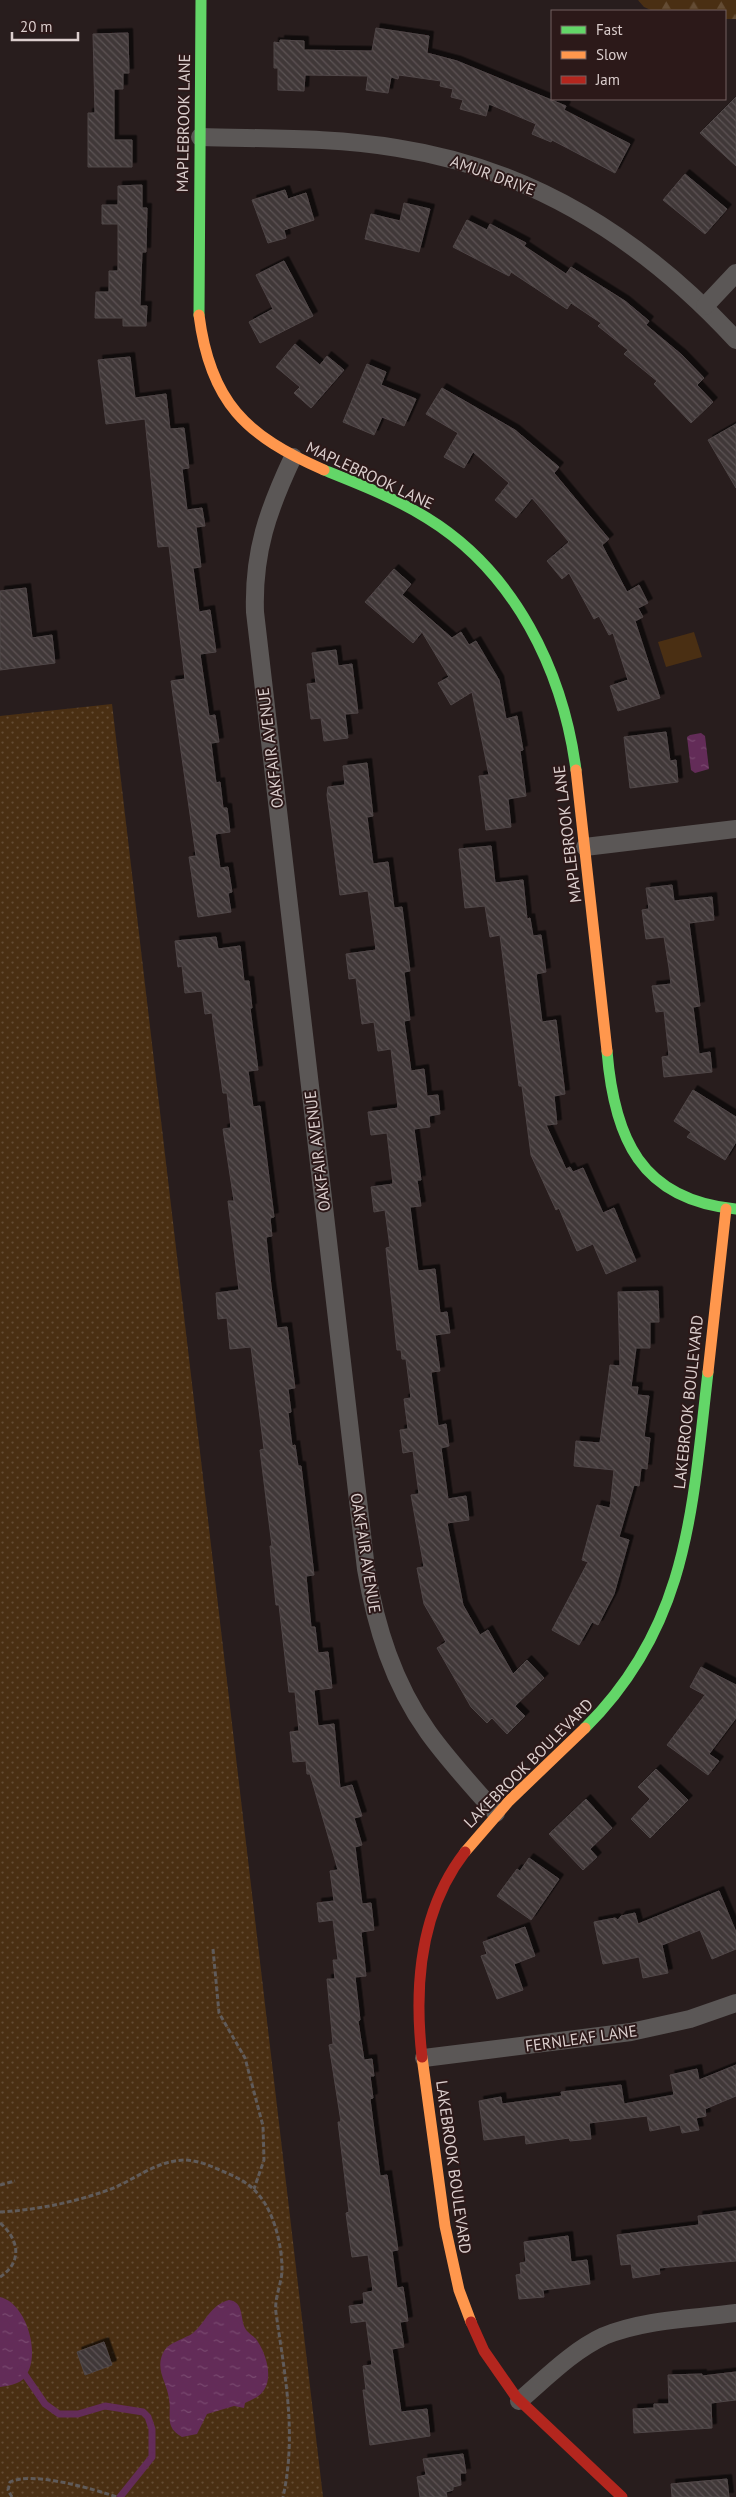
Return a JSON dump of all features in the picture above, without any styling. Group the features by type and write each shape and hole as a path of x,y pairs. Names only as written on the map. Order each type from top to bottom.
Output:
{"street":[{"name":"MAPLEBROOK LANE","path":"201,0 198,294 204,355 214,382 233,410 257,434 292,457 393,500 427,518 470,552 514,600 538,640 557,683 574,755 610,1071 621,1130 641,1165 668,1188 686,1198 731,1209"},
{"name":"AMUR DRIVE","path":"200,137 332,140 370,144 418,152 477,167 554,198 602,225 638,250 705,306 736,340"},
{"path":"705,306 736,273"},
{"name":"OAKFAIR AVENUE","path":"292,457 271,504 264,527 255,579 256,612 366,1569 378,1628 388,1659 404,1692 427,1731 496,1813"},
{"path":"585,846 736,829"},
{"name":"LAKEBROOK BOULEVARD","path":"622,2497 593,2467 537,2420 519,2401 481,2345 454,2276 446,2239 424,2058 419,1998 421,1968 428,1930 454,1868 496,1813 583,1732 619,1690 656,1632 678,1577 694,1498 731,1209"},
{"name":"FERNLEAF LANE","path":"424,2058 632,2032 690,2019 736,2003"},
{"path":"519,2401 568,2359 603,2337 635,2326 736,2313"}],"path":[{"path":"213,1949 219,2013 245,2058 263,2126 264,2160 254,2190"},
{"path":"0,2212 73,2201 116,2186 156,2166 178,2160 194,2161 213,2166 240,2180 254,2190 262,2199 272,2220 281,2257 281,2273 275,2302 289,2415 290,2455 283,2497"},
{"path":"0,2185 15,2181"},
{"path":"0,2223 12,2236 16,2256 13,2266 0,2277"},
{"path":"12,2497 8,2490 10,2482 22,2478 44,2480 117,2497"}],"green space":[{"path":"638,0 736,0 736,19 726,19 726,10 651,10 644,7"},
{"path":"694,632 702,657 666,667 658,642"},
{"path":"112,704 323,2497 0,2497 0,716"}],"water":[{"path":"701,733 705,736 709,769 695,773 691,770 687,737"},
{"path":"0,2297 10,2301 18,2309 24,2320 32,2344 32,2357 30,2368 23,2379 14,2384 0,2387"},
{"path":"229,2300 234,2301 239,2307 245,2328 257,2340 264,2353 268,2372 267,2385 260,2395 245,2403 244,2408 234,2406 207,2414 197,2434 182,2437 174,2431 170,2423 170,2406 161,2370 161,2358 166,2348 193,2333 217,2306"}],"building":[{"path":"376,28 429,36 427,53 457,61 566,106 564,110 630,144 615,173 552,140 551,142 532,134 536,124 489,104 486,116 460,109 463,100 451,97 453,89 440,86 441,81 399,75 398,79 391,77 388,93 366,90 368,76 305,75 304,91 278,90 278,68 274,68 274,42 280,43 280,40 304,41 304,50 372,51"},
{"path":"128,33 129,73 123,73 123,89 114,89 114,140 132,140 132,167 88,167 88,113 95,113 93,34"},
{"path":"736,97 736,166 700,133"},
{"path":"685,174 727,209 705,234 663,200"},
{"path":"142,185 142,208 147,208 146,252 142,252 140,306 147,306 146,326 123,326 123,318 95,318 96,292 109,292 109,271 118,271 118,224 102,224 102,205 118,205 118,186"},
{"path":"285,190 288,199 306,193 314,220 284,230 286,238 268,243 252,200"},
{"path":"404,203 430,209 419,252 365,239 371,214 400,221"},
{"path":"467,220 487,230 490,224 526,243 524,246 566,274 571,267 625,301 649,321 646,325 682,355 704,378 697,385 713,402 691,423 654,384 657,381 624,354 628,350 598,326 601,323 571,303 567,309 511,272 509,276 453,247"},
{"path":"284,261 313,316 260,343 249,322 273,309 256,275"},
{"path":"295,344 320,365 327,356 344,370 311,408 294,393 300,387 276,367"},
{"path":"130,357 135,398 166,394 170,429 184,428 189,468 182,469 187,510 202,508 205,526 196,527 201,567 193,568 199,612 210,610 216,652 200,654 209,716 215,715 219,742 211,743 216,783 220,782 223,808 227,808 230,832 215,834 220,868 228,867 232,892 228,893 231,912 198,917 189,857 196,856 171,681 185,679 169,546 158,547 145,419 106,424 98,360"},
{"path":"367,364 386,372 381,385 416,399 404,426 382,417 374,435 343,422"},
{"path":"442,388 515,430 559,467 554,473 609,539 602,545 627,592 639,585 648,603 638,608 643,617 635,621 660,698 618,711 610,686 628,680 613,633 609,635 599,616 594,619 569,573 562,579 547,561 569,542 532,498 516,518 495,500 509,483 473,452 464,468 444,457 458,433 426,414"},
{"path":"736,424 736,488 708,440"},
{"path":"394,569 411,584 402,595 452,638 461,632 469,645 476,641 499,680 506,719 517,716 523,750 520,751 526,796 508,799 511,827 486,830 479,776 489,775 472,692 451,705 438,683 449,677 422,632 413,643 365,602"},
{"path":"26,588 32,638 52,635 55,663 0,670 0,591"},
{"path":"336,650 338,666 352,664 358,713 345,714 348,738 324,741 321,718 311,719 307,684 316,683 312,653"},
{"path":"666,732 670,761 676,760 678,782 630,788 624,737"},
{"path":"367,763 373,816 367,817 373,864 388,862 394,908 402,907 410,971 404,972 410,1020 404,1021 411,1071 424,1069 427,1096 438,1095 440,1114 429,1116 430,1127 414,1129 421,1180 417,1180 421,1206 410,1207 418,1271 435,1269 440,1313 447,1312 450,1333 435,1335 440,1371 431,1372 438,1426 446,1424 449,1446 441,1448 448,1499 466,1496 469,1520 447,1523 463,1605 480,1635 488,1630 513,1674 527,1660 544,1678 515,1706 525,1716 507,1734 492,1718 487,1723 471,1707 437,1648 446,1642 424,1604 417,1568 424,1567 411,1495 419,1494 413,1451 403,1453 400,1430 408,1429 404,1399 411,1398 406,1359 402,1359 401,1350 397,1350 386,1248 390,1247 385,1210 374,1212 371,1187 393,1184 387,1133 371,1135 368,1112 398,1108 391,1049 378,1051 374,1022 362,1024 356,978 349,979 346,954 376,950 368,891 340,895 327,795 328,787 345,785 343,766"},
{"path":"491,846 495,883 523,880 527,919 530,918 533,936 541,935 546,972 536,974 542,1022 556,1020 565,1094 554,1096 557,1124 546,1125 566,1169 570,1167 573,1172 583,1168 603,1213 614,1208 636,1261 606,1274 593,1244 577,1251 559,1208 556,1210 531,1155 522,1086 519,1086 500,935 490,937 485,906 465,908 459,849"},
{"path":"672,885 674,901 712,897 714,920 689,923 700,1006 693,1007 699,1054 710,1052 712,1072 664,1077 662,1057 669,1056 664,1011 656,1012 652,986 671,984 669,968 664,937 646,939 642,910 649,909 646,888"},
{"path":"216,937 218,949 240,946 244,981 249,981 252,1008 250,1008 258,1070 248,1071 253,1107 260,1106 274,1217 270,1218 272,1236 266,1237 277,1328 287,1327 295,1388 288,1389 291,1412 288,1413 292,1446 295,1445 298,1466 301,1466 314,1575 306,1576 311,1627 315,1627 318,1653 328,1652 332,1688 314,1690 318,1726 334,1724 340,1788 352,1785 362,1816 354,1818 362,1845 355,1847 362,1904 371,1903 374,1930 361,1932 366,1976 355,1977 360,2020 358,2021 364,2060 372,2059 374,2076 370,2076 373,2098 370,2099 380,2176 387,2175 398,2250 392,2251 397,2288 403,2287 408,2321 400,2322 404,2347 392,2349 401,2412 427,2409 430,2436 370,2445 363,2390 366,2390 363,2366 372,2365 366,2321 351,2323 349,2306 364,2304 363,2293 373,2291 368,2255 352,2257 346,2213 349,2212 338,2122 341,2122 329,2045 333,2044 327,1979 335,1979 333,1960 338,1960 333,1920 319,1922 317,1903 334,1901 330,1871 338,1870 310,1774 307,1774 306,1761 293,1762 290,1732 299,1731 295,1692 289,1692 279,1605 276,1605 270,1546 272,1546 260,1450 264,1449 251,1347 230,1349 227,1318 218,1319 216,1293 239,1290 228,1201 234,1201 223,1129 231,1128 227,1093 223,1093 212,1013 205,1014 202,991 185,993 182,966 178,967 175,941"},
{"path":"693,1090 736,1117 736,1142 725,1160 687,1137 691,1132 674,1121"},
{"path":"658,1291 659,1322 650,1322 650,1348 636,1348 631,1387 638,1387 637,1395 649,1396 644,1437 650,1438 647,1469 641,1468 639,1486 634,1485 619,1537 629,1540 614,1594 598,1625 592,1622 579,1645 552,1630 588,1562 582,1560 597,1505 610,1508 614,1470 574,1466 576,1441 600,1443 610,1365 620,1366 618,1292"},
{"path":"701,1667 736,1685 736,1718 709,1754 719,1761 708,1775 667,1745 705,1695 690,1687"},
{"path":"656,1769 688,1800 650,1838 631,1819 650,1799 638,1787"},
{"path":"586,1799 612,1828 590,1849 597,1857 583,1870 549,1834"},
{"path":"529,1858 559,1879 531,1920 497,1896 517,1869 520,1871"},
{"path":"719,1891 736,1932 736,1949 712,1959 700,1930 662,1945 668,1973 643,1978 639,1957 603,1964 594,1922 615,1918 618,1920 621,1916 635,1913 638,1924"},
{"path":"525,1927 535,1956 514,1964 523,1990 497,1999 481,1956 487,1954 483,1942"},
{"path":"736,2065 736,2096 705,2109 706,2116 696,2118 699,2130 682,2133 680,2125 650,2131 647,2116 589,2123 591,2139 570,2141 569,2138 526,2144 525,2135 484,2140 479,2101 501,2097 502,2104 562,2096 561,2092 621,2085 624,2104 674,2095 670,2075 697,2069 699,2080"},
{"path":"736,2211 736,2261 659,2268 660,2274 633,2278 631,2264 621,2265 617,2235 699,2225 698,2216"},
{"path":"568,2236 571,2262 587,2260 590,2284 543,2290 544,2297 519,2299 516,2275 521,2274 520,2263 526,2262 524,2242"},
{"path":"104,2342 112,2365 85,2375 77,2352"},
{"path":"736,2372 736,2400 711,2403 712,2428 634,2433 633,2409 654,2408 654,2404 669,2404 668,2375 702,2374 702,2376"},
{"path":"463,2454 466,2473 460,2473 461,2485 453,2487 453,2490 446,2492 447,2497 420,2497 417,2477 426,2475 423,2459"},
{"path":"727,2479 729,2497 672,2497 671,2484"}],"waterway":[{"path":"21,2369 45,2404 59,2414 78,2414 105,2406 143,2412 148,2417 152,2429 152,2457 120,2497"}],"traffic: fast":[{"path":"199,315 201,0"},
{"path":"324,470 390,498 427,518 458,540 486,566 509,595 530,627 546,661 560,696 576,770"},
{"path":"607,1051 617,1111 626,1136 638,1159 655,1178 676,1193 703,1203 736,1209"},
{"path":"585,1728 619,1689 646,1648 665,1606 680,1563 697,1471 708,1372"}],"traffic: slow":[{"path":"199,315 204,345 212,371 223,393 236,412 253,429 273,444 324,470"},
{"path":"576,770 607,1051"},
{"path":"708,1372 726,1209"},
{"path":"465,1852 509,1801 585,1728"},
{"path":"422,2057 445,2226 459,2290 471,2322"}],"traffic: jam":[{"path":"422,2057 419,2004 424,1950 438,1899 450,1875 465,1852"},
{"path":"471,2322 484,2351 516,2397 622,2497"}]}
